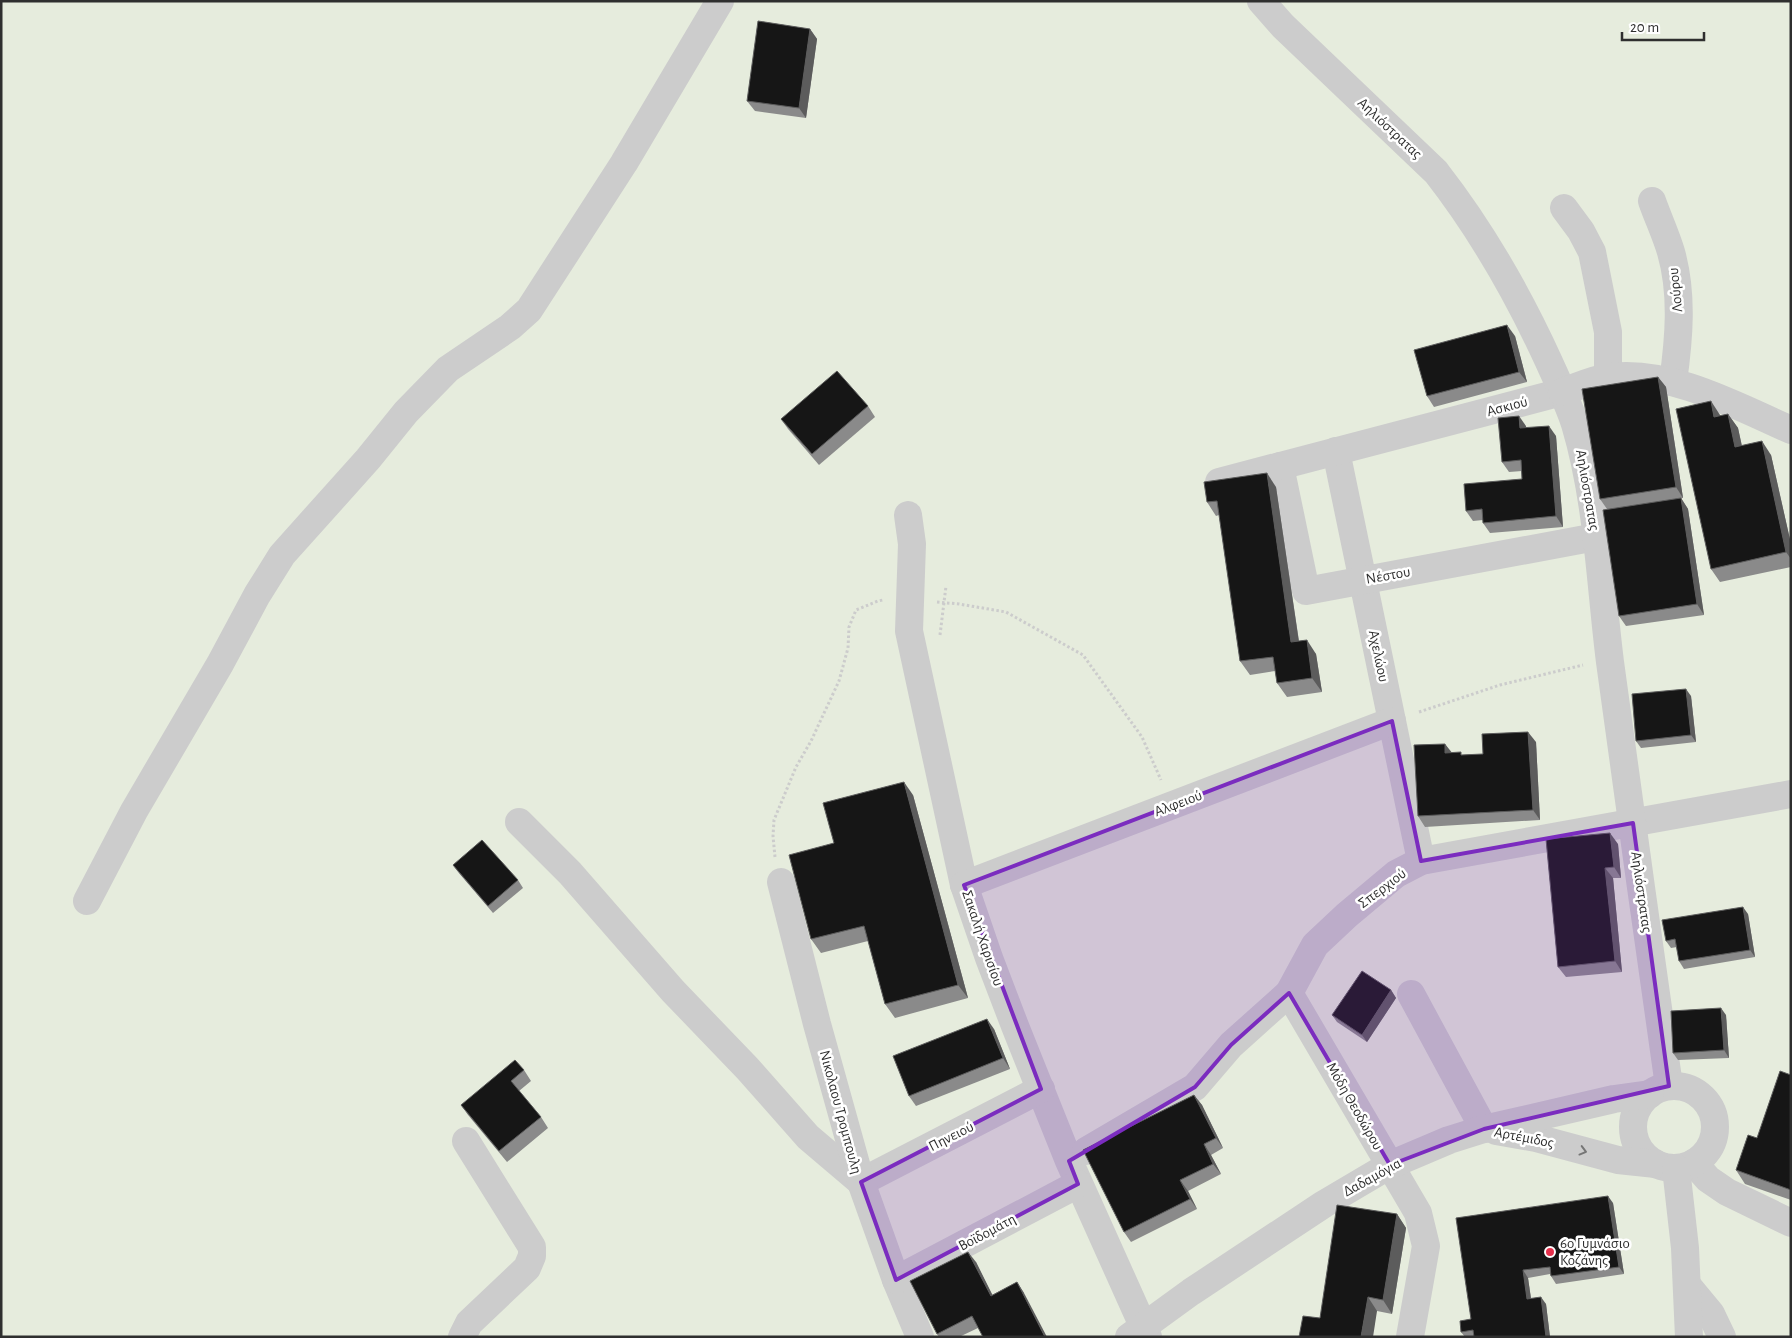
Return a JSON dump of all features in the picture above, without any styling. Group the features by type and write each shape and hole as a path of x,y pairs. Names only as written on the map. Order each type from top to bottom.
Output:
{"street":[{"path":"87,901 134,811 220,664 257,595 282,555 368,459 406,412 448,368 510,327 529,310 624,163 720,1"},
{"name":"Αηλιόστρατας","path":"1260,1 1283,26 1441,178 1478,230 1506,275 1532,324 1574,424 1589,489 1596,537 1632,823 1659,1090"},
{"name":"Λούρου","path":"1652,201 1671,252 1677,285 1677,351 1673,382"},
{"path":"1564,208 1581,231 1592,252 1608,332 1608,377"},
{"name":"Ασκιού","path":"1219,482 1562,392 1608,377 1643,375 1673,382 1729,402 1791,430"},
{"name":"Αχελώου","path":"1336,451 1421,861"},
{"name":"Νέστου","path":"1280,466 1306,591 1596,537"},
{"name":"Σακαλή Χαρισίου","path":"908,516 912,544 909,631 964,885 992,967 1139,1334"},
{"name":"Αλφειού","path":"964,885 1392,721"},
{"name":"Σπερχιού","path":"1074,1173 1195,1087 1231,1045 1289,993 1314,945 1396,874 1421,861 1791,794"},
{"path":"519,822 570,873 672,991 747,1068 808,1137 861,1182"},
{"name":"Νικολαου Τρομπουλη","path":"781,882 817,1024 861,1182 896,1280 920,1337"},
{"name":"Μόδη Θεοδώρου","path":"1289,993 1418,1213 1426,1246 1410,1337"},
{"name":"Αρτέμιδος","path":"1411,994 1484,1129 1536,1138 1618,1160 1675,1165"},
{"path":"1675,1165 1705,1154 1712,1142 1716,1128 1713,1114 1707,1102 1696,1092 1683,1087 1659,1090 1640,1104 1634,1117 1633,1131 1637,1144 1645,1156 1675,1165 1708,1179 1727,1192 1791,1223"},
{"name":"Πηνειού","path":"861,1182 1041,1089"},
{"name":"Δαδαμόγια","path":"1139,1334 1191,1292 1324,1204 1390,1165 1449,1140 1484,1129 1659,1090"},
{"path":"462,1337 469,1323 528,1268 532,1256 532,1247 466,1141"},
{"path":"1675,1165 1687,1284 1689,1337"},
{"name":"Βοϊδομάτη","path":"896,1280 1074,1173"},
{"path":"1687,1284 1711,1314 1722,1337"}],"path":[{"path":"781,882 774,854 774,820 796,767 811,741 839,681 848,648 849,626 856,610 878,600 910,600 959,604 1006,612 1084,655 1142,737 1172,805"},
{"path":"1392,721 1500,685 1548,672 1610,659"}],"highlighted area":[{"path":"1392,721 1421,861 1633,823 1669,1086 1484,1129 1390,1165 1289,993 1231,1045 1195,1087 1069,1161 1078,1184 896,1280 861,1182 1041,1089 964,885"}],"green space":[{"path":"1,1 1791,1 1791,1337 1,1337"}],"building":[{"path":"758,21 810,29 799,108 747,101"},
{"path":"1507,325 1519,372 1427,396 1414,350"},
{"path":"837,371 868,406 812,454 781,419"},
{"path":"1658,377 1676,487 1600,499 1582,389"},
{"path":"1711,401 1714,417 1728,414 1735,447 1762,441 1786,552 1711,569 1676,409"},
{"path":"1519,416 1520,428 1549,426 1556,516 1483,523 1482,509 1466,511 1464,484 1522,479 1521,460 1502,462 1498,418"},
{"path":"1267,473 1291,642 1307,640 1312,678 1277,683 1273,657 1240,661 1217,501 1207,502 1204,482"},
{"path":"1681,498 1697,604 1619,616 1603,510"},
{"path":"1686,689 1691,735 1636,741 1632,694"},
{"path":"1528,732 1533,810 1418,816 1414,745 1445,744 1445,753 1461,752 1461,755 1483,754 1482,734"},
{"path":"904,782 958,985 885,1004 864,926 811,939 789,855 834,843 823,803"},
{"path":"1610,833 1614,867 1605,868 1615,961 1558,967 1546,839"},
{"path":"482,840 518,880 488,906 453,865"},
{"path":"1743,907 1750,950 1679,961 1675,939 1666,941 1662,920"},
{"path":"1362,971 1391,990 1362,1035 1332,1015"},
{"path":"1721,1008 1724,1050 1673,1053 1671,1011"},
{"path":"987,1019 1003,1058 909,1096 893,1056"},
{"path":"515,1060 524,1070 511,1081 541,1117 499,1151 461,1105"},
{"path":"1780,1071 1791,1075 1791,1190 1736,1170 1748,1135 1757,1138"},
{"path":"1194,1095 1216,1138 1204,1144 1213,1164 1180,1180 1190,1199 1124,1232 1083,1150"},
{"path":"1608,1196 1619,1267 1551,1276 1550,1267 1523,1270 1527,1299 1541,1297 1546,1337 1474,1337 1473,1330 1461,1332 1460,1321 1471,1319 1456,1218"},
{"path":"1337,1205 1397,1214 1383,1300 1368,1297 1361,1337 1299,1337 1303,1316 1320,1318"},
{"path":"968,1252 991,1296 1017,1282 1045,1337 983,1337 972,1316 937,1334 910,1281"}],"place":[{"name":"6ο Γυμνάσιο Κοζάνης","path":"1550,1252"}]}
